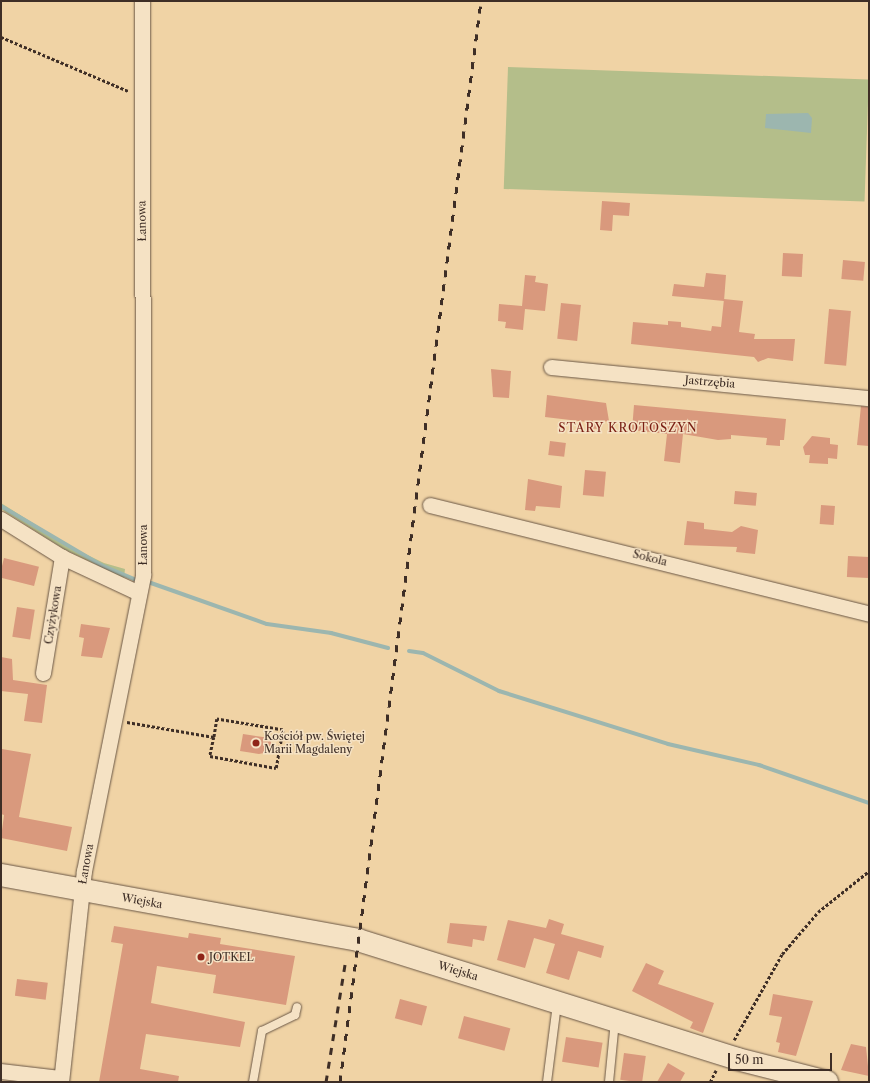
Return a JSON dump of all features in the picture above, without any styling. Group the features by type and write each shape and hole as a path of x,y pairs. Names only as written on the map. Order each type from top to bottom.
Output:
{"street":[{"name":"Łanowa","path":"61,1080 82,890 143,575 142,1"},
{"name":"Jastrzębia","path":"552,367 869,398"},
{"name":"Sokola","path":"430,505 869,614"},
{"path":"1,519 62,557 139,593"},
{"name":"Czyżykowa","path":"43,673 62,557"},
{"name":"Wiejska","path":"1,875 358,940 615,1022 827,1082"},
{"path":"1,1070 61,1080"}],"lane":[{"path":"547,1082 557,1003"},
{"path":"253,1082 262,1031 295,1015 297,1007"},
{"path":"609,1082 615,1022"}],"path":[{"path":"1,37 141,97"},
{"path":"217,718 283,730 276,768 210,756 214,737 217,718"},
{"path":"114,719 214,737"},
{"path":"732,1043 782,954 818,912 869,871"},
{"path":"710,1082 721,1063"}],"green space":[{"path":"508,67 869,80 865,202 504,189"},
{"path":"1,503 71,547 104,563 125,569 124,578 64,549 1,509"}],"water":[{"path":"808,113 812,118 811,133 765,128 766,114"}],"building":[{"path":"602,201 630,203 629,216 613,215 612,231 600,230"},
{"path":"783,253 803,254 802,277 782,276"},
{"path":"843,260 865,262 863,281 841,279"},
{"path":"706,273 726,275 724,301 672,296 674,284 704,287"},
{"path":"525,275 536,276 535,282 548,284 545,311 525,309 523,330 505,328 506,322 498,321 499,304 522,306"},
{"path":"724,299 743,301 739,332 755,334 754,339 795,339 793,361 768,358 758,362 754,357 631,344 633,322 668,325 668,321 681,322 681,327 711,331 712,326 721,327"},
{"path":"561,303 581,305 577,341 557,339"},
{"path":"829,309 851,311 846,366 824,364"},
{"path":"491,369 511,371 509,398 493,397"},
{"path":"547,395 606,403 609,421 599,422 598,429 586,428 587,422 545,417"},
{"path":"634,405 786,419 784,440 780,440 780,446 766,445 767,438 731,435 731,439 718,440 683,434 680,463 664,461 667,434 632,430"},
{"path":"861,406 869,407 869,446 857,445"},
{"path":"812,436 830,438 830,444 838,445 837,459 828,458 828,464 809,463 810,455 805,455 803,447"},
{"path":"550,441 566,443 564,457 548,455"},
{"path":"585,470 606,472 604,497 583,495"},
{"path":"528,479 562,486 560,508 536,506 535,511 525,510"},
{"path":"735,491 757,493 756,506 734,504"},
{"path":"821,505 835,506 834,525 820,524"},
{"path":"687,521 704,523 704,529 732,532 741,526 758,530 755,554 736,552 737,547 684,545"},
{"path":"848,556 869,557 868,578 847,577"},
{"path":"4,558 39,567 34,586 1,578"},
{"path":"17,607 35,610 30,639 12,637"},
{"path":"81,624 110,628 102,658 81,656 84,638 79,637"},
{"path":"1,657 12,659 13,680 47,685 42,723 24,721 28,694 1,691"},
{"name":"Kościół pw. Świętej Marii Magdaleny","path":"243,734 270,738 273,751 259,754 240,751"},
{"path":"2,749 31,754 19,817 72,827 67,851 1,838 4,815 1,814"},
{"path":"549,919 564,924 561,934 604,946 601,958 578,951 569,980 546,973 555,944 534,938 525,968 497,960 508,920 546,928"},
{"path":"450,923 487,926 484,941 473,939 472,947 447,943"},
{"path":"114,926 188,938 189,933 221,938 220,944 295,956 286,1005 213,993 216,975 157,966 151,1003 245,1022 240,1047 146,1034 140,1069 179,1076 178,1082 99,1082 123,944 111,942"},
{"path":"646,963 664,971 658,984 714,1003 703,1033 690,1028 693,1022 632,991"},
{"path":"17,979 48,983 46,1000 15,996"},
{"path":"773,994 813,1001 796,1056 778,1052 780,1043 776,1042 782,1017 769,1015"},
{"path":"400,999 427,1006 422,1026 395,1018"},
{"path":"464,1016 510,1028 504,1051 458,1038"},
{"path":"566,1037 603,1043 599,1067 562,1062"},
{"path":"851,1044 866,1047 869,1076 841,1070"},
{"path":"624,1053 646,1056 642,1082 620,1080"},
{"path":"668,1063 685,1073 680,1082 657,1082"}],"waterway":[{"path":"1,506 101,565 134,579"},
{"path":"151,583 267,624 331,633 388,648"},
{"path":"409,651 423,653 499,691 668,744 759,765 869,803"}],"railway":[{"path":"340,1082 481,1"},
{"path":"326,1082 346,959"}],"place":[{"name":"Kościół pw. Świętej Marii Magdaleny","path":"256,743"},
{"name":"JOTKEL","path":"201,957"}],"district":[{"name":"STARY KROTOSZYN","path":"628,428"}]}
